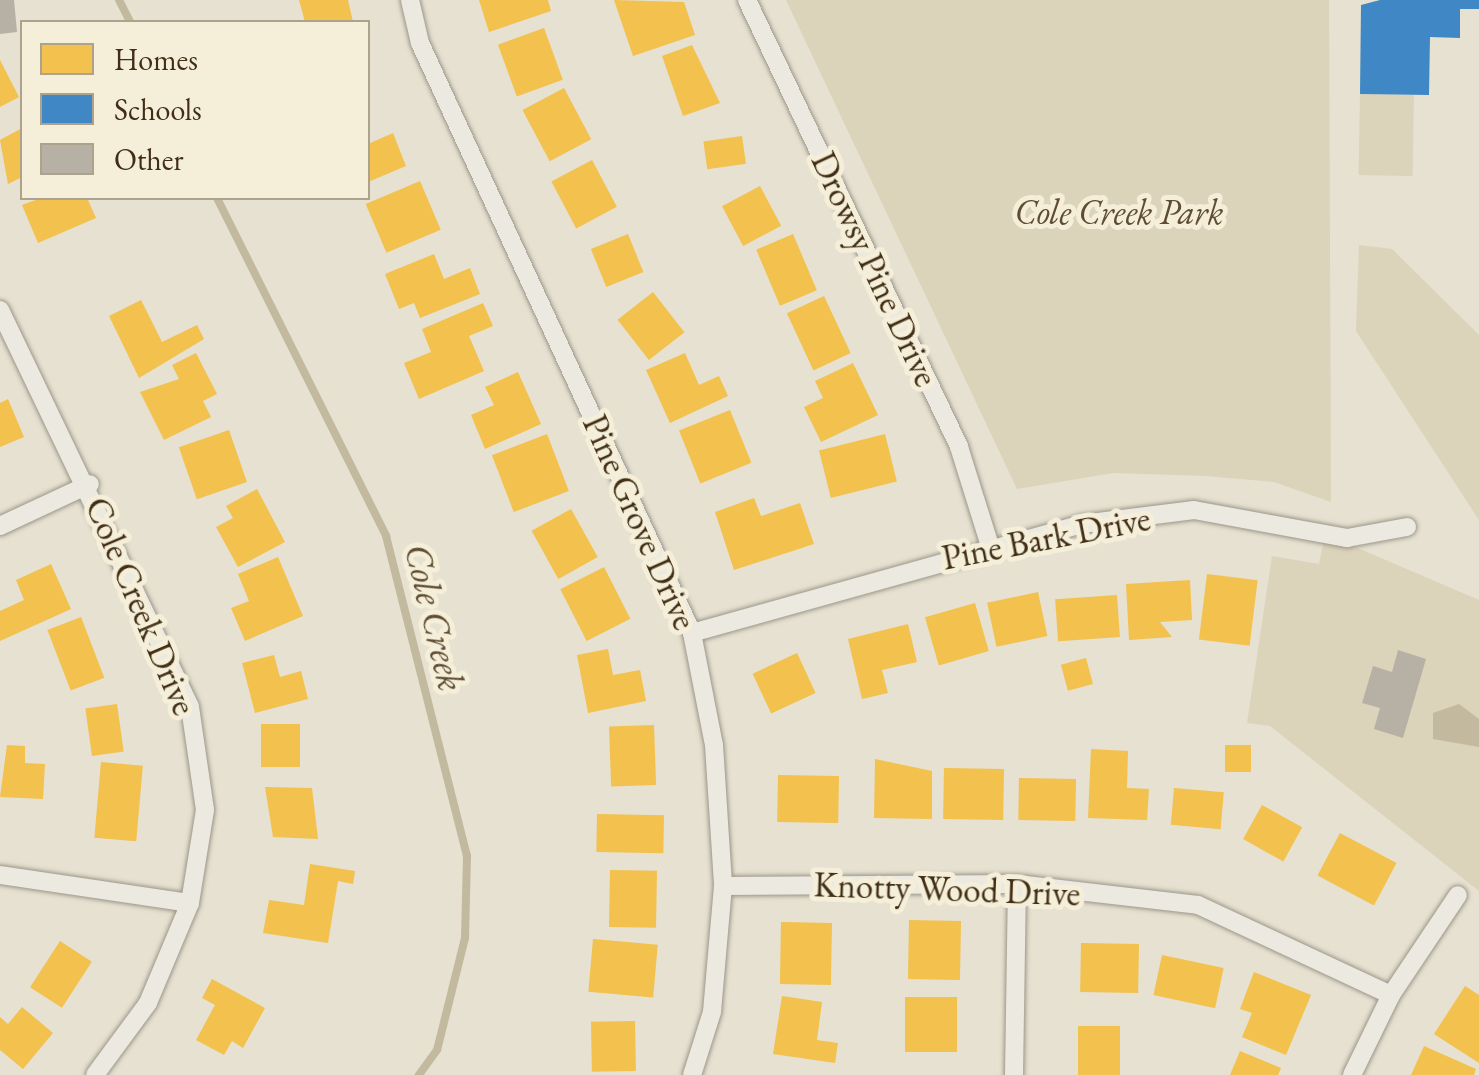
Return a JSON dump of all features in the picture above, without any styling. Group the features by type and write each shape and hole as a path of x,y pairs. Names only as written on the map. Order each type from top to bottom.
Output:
{"street":[{"name":"Pine Grove Drive","path":"410,0 420,43 692,632 714,745 723,886 712,1012 692,1075"},
{"name":"Drowsy Pine Drive","path":"747,0 959,447 988,544"},
{"name":"Cole Creek Drive","path":"0,310 90,484 190,707 205,810 190,903 148,1003 95,1075"},
{"path":"0,526 90,484"},
{"name":"Pine Bark Drive","path":"692,632 988,544 1194,510 1346,538 1407,527"},
{"path":"0,875 190,903"},
{"path":"1014,1075 1017,884"},
{"name":"Knotty Wood Drive","path":"723,886 1017,884 1198,904 1391,995"},
{"path":"1352,1075 1391,995 1458,896"}],"green space":[{"name":"Cole Creek Park","path":"786,0 1329,0 1331,502 1274,482 1206,476 1113,473 1017,489"},
{"path":"1360,94 1414,95 1413,176 1359,175"},
{"path":"1359,245 1392,249 1479,335 1479,520 1356,331"},
{"path":"1325,534 1479,600 1479,891 1270,726 1247,723 1272,556 1319,564"}],"shaded area":[{"path":"1459,704 1479,719 1479,747 1433,739 1433,713"}],"building: Homes":[{"path":"299,0 348,0 353,20 304,20"},
{"path":"479,0 548,0 551,11 489,32"},
{"path":"614,0 684,2 695,35 633,56"},
{"path":"544,28 563,80 517,96 498,45"},
{"path":"692,45 720,103 683,116 662,56"},
{"path":"0,60 19,97 0,107"},
{"path":"564,88 591,139 550,161 523,110"},
{"path":"20,129 20,178 8,184 0,140"},
{"path":"393,133 406,166 370,181 370,143"},
{"path":"742,136 746,164 707,169 703,141"},
{"path":"592,160 617,207 576,228 551,182"},
{"path":"420,181 441,230 386,253 366,204"},
{"path":"760,186 781,226 743,246 722,206"},
{"path":"36,200 88,200 96,218 38,243 22,205"},
{"path":"628,234 643,272 606,287 591,249"},
{"path":"793,234 817,290 780,306 756,250"},
{"path":"434,254 444,279 470,268 480,294 420,318 414,303 399,309 385,274"},
{"path":"653,292 684,332 649,360 618,320"},
{"path":"824,296 851,353 813,370 787,313"},
{"path":"141,300 162,342 197,325 204,339 139,378 109,316"},
{"path":"483,303 493,326 469,336 484,371 419,399 404,363 431,352 422,329"},
{"path":"196,353 217,394 203,401 211,417 164,440 140,392 179,379 172,365"},
{"path":"685,353 699,385 719,376 728,396 670,423 646,370"},
{"path":"853,363 878,415 821,442 804,407 823,398 815,381"},
{"path":"518,372 541,424 485,449 471,415 494,405 485,387"},
{"path":"8,399 24,437 0,447 0,403"},
{"path":"730,410 751,463 700,483 679,431"},
{"path":"229,430 247,482 197,499 179,447"},
{"path":"547,434 569,491 514,512 492,455"},
{"path":"885,434 897,482 831,498 819,450"},
{"path":"257,489 285,542 238,567 216,527 233,518 226,506"},
{"path":"754,498 761,516 800,503 814,544 734,570 715,512"},
{"path":"571,509 598,557 558,579 532,531"},
{"path":"278,557 303,616 245,641 231,608 249,601 238,574"},
{"path":"51,564 71,609 0,641 0,611 24,600 16,580"},
{"path":"604,567 630,619 587,641 560,589"},
{"path":"1207,574 1258,580 1250,646 1199,640"},
{"path":"1190,580 1192,620 1160,622 1172,637 1129,640 1126,584"},
{"path":"1038,592 1047,636 996,647 987,603"},
{"path":"1117,595 1120,637 1058,641 1055,599"},
{"path":"975,603 989,651 939,665 925,617"},
{"path":"81,617 104,678 71,691 47,630"},
{"path":"908,624 917,662 882,670 888,693 862,699 848,639"},
{"path":"608,649 613,675 640,670 646,701 588,713 577,655"},
{"path":"797,653 816,693 771,714 753,674"},
{"path":"274,655 280,677 301,671 308,699 255,713 242,663"},
{"path":"1086,658 1093,684 1068,691 1061,665"},
{"path":"117,704 124,752 92,756 85,708"},
{"path":"261,724 300,724 300,767 261,767"},
{"path":"654,725 656,785 611,787 609,727"},
{"path":"7,745 25,746 25,763 45,764 43,799 0,797"},
{"path":"1225,745 1251,745 1251,772 1225,772"},
{"path":"1091,749 1128,751 1127,788 1149,789 1147,820 1088,818"},
{"path":"875,759 932,771 932,819 874,818"},
{"path":"101,762 143,766 136,841 94,838"},
{"path":"944,768 1004,769 1003,820 943,819"},
{"path":"778,775 839,776 838,823 777,822"},
{"path":"1019,778 1076,779 1075,821 1018,820"},
{"path":"265,787 312,788 318,839 273,837"},
{"path":"1174,788 1224,792 1221,829 1171,825"},
{"path":"1262,805 1302,827 1283,861 1243,839"},
{"path":"597,814 664,815 663,853 596,852"},
{"path":"1340,833 1397,863 1374,905 1317,875"},
{"path":"310,864 355,871 353,884 338,881 328,943 263,933 269,900 304,905"},
{"path":"610,870 657,871 656,928 609,927"},
{"path":"909,920 961,921 960,980 908,979"},
{"path":"781,922 832,923 831,985 780,984"},
{"path":"593,939 658,945 653,997 588,992"},
{"path":"60,941 92,962 62,1008 30,987"},
{"path":"1081,943 1139,944 1138,993 1080,992"},
{"path":"1162,955 1224,968 1215,1008 1153,995"},
{"path":"1254,972 1311,995 1286,1055 1242,1037 1252,1013 1240,1009"},
{"path":"212,979 265,1008 243,1048 232,1041 224,1055 196,1040 215,1005 202,998"},
{"path":"1465,986 1479,995 1479,1063 1434,1034"},
{"path":"782,996 822,1002 817,1040 838,1043 835,1063 773,1054"},
{"path":"905,997 957,997 957,1052 905,1052"},
{"path":"22,1007 53,1033 23,1069 0,1050 0,1017 8,1024"},
{"path":"635,1021 636,1071 592,1072 591,1022"},
{"path":"1078,1026 1120,1026 1120,1075 1078,1075"},
{"path":"1424,1046 1476,1069 1474,1075 1411,1075"},
{"path":"1240,1051 1281,1068 1278,1075 1230,1075"}],"building: Schools":[{"path":"1380,0 1479,0 1479,9 1460,9 1460,38 1430,37 1429,95 1360,94 1361,5"}],"building: Other":[{"path":"0,0 14,0 17,32 0,34"},
{"path":"1398,650 1426,659 1403,738 1374,729 1380,708 1362,703 1373,666 1392,672"}],"waterway":[{"name":"Cole Creek","path":"119,0 129,20"},
{"name":"Cole Creek","path":"218,200 386,536 467,856 465,938 437,1050 419,1075"}]}
